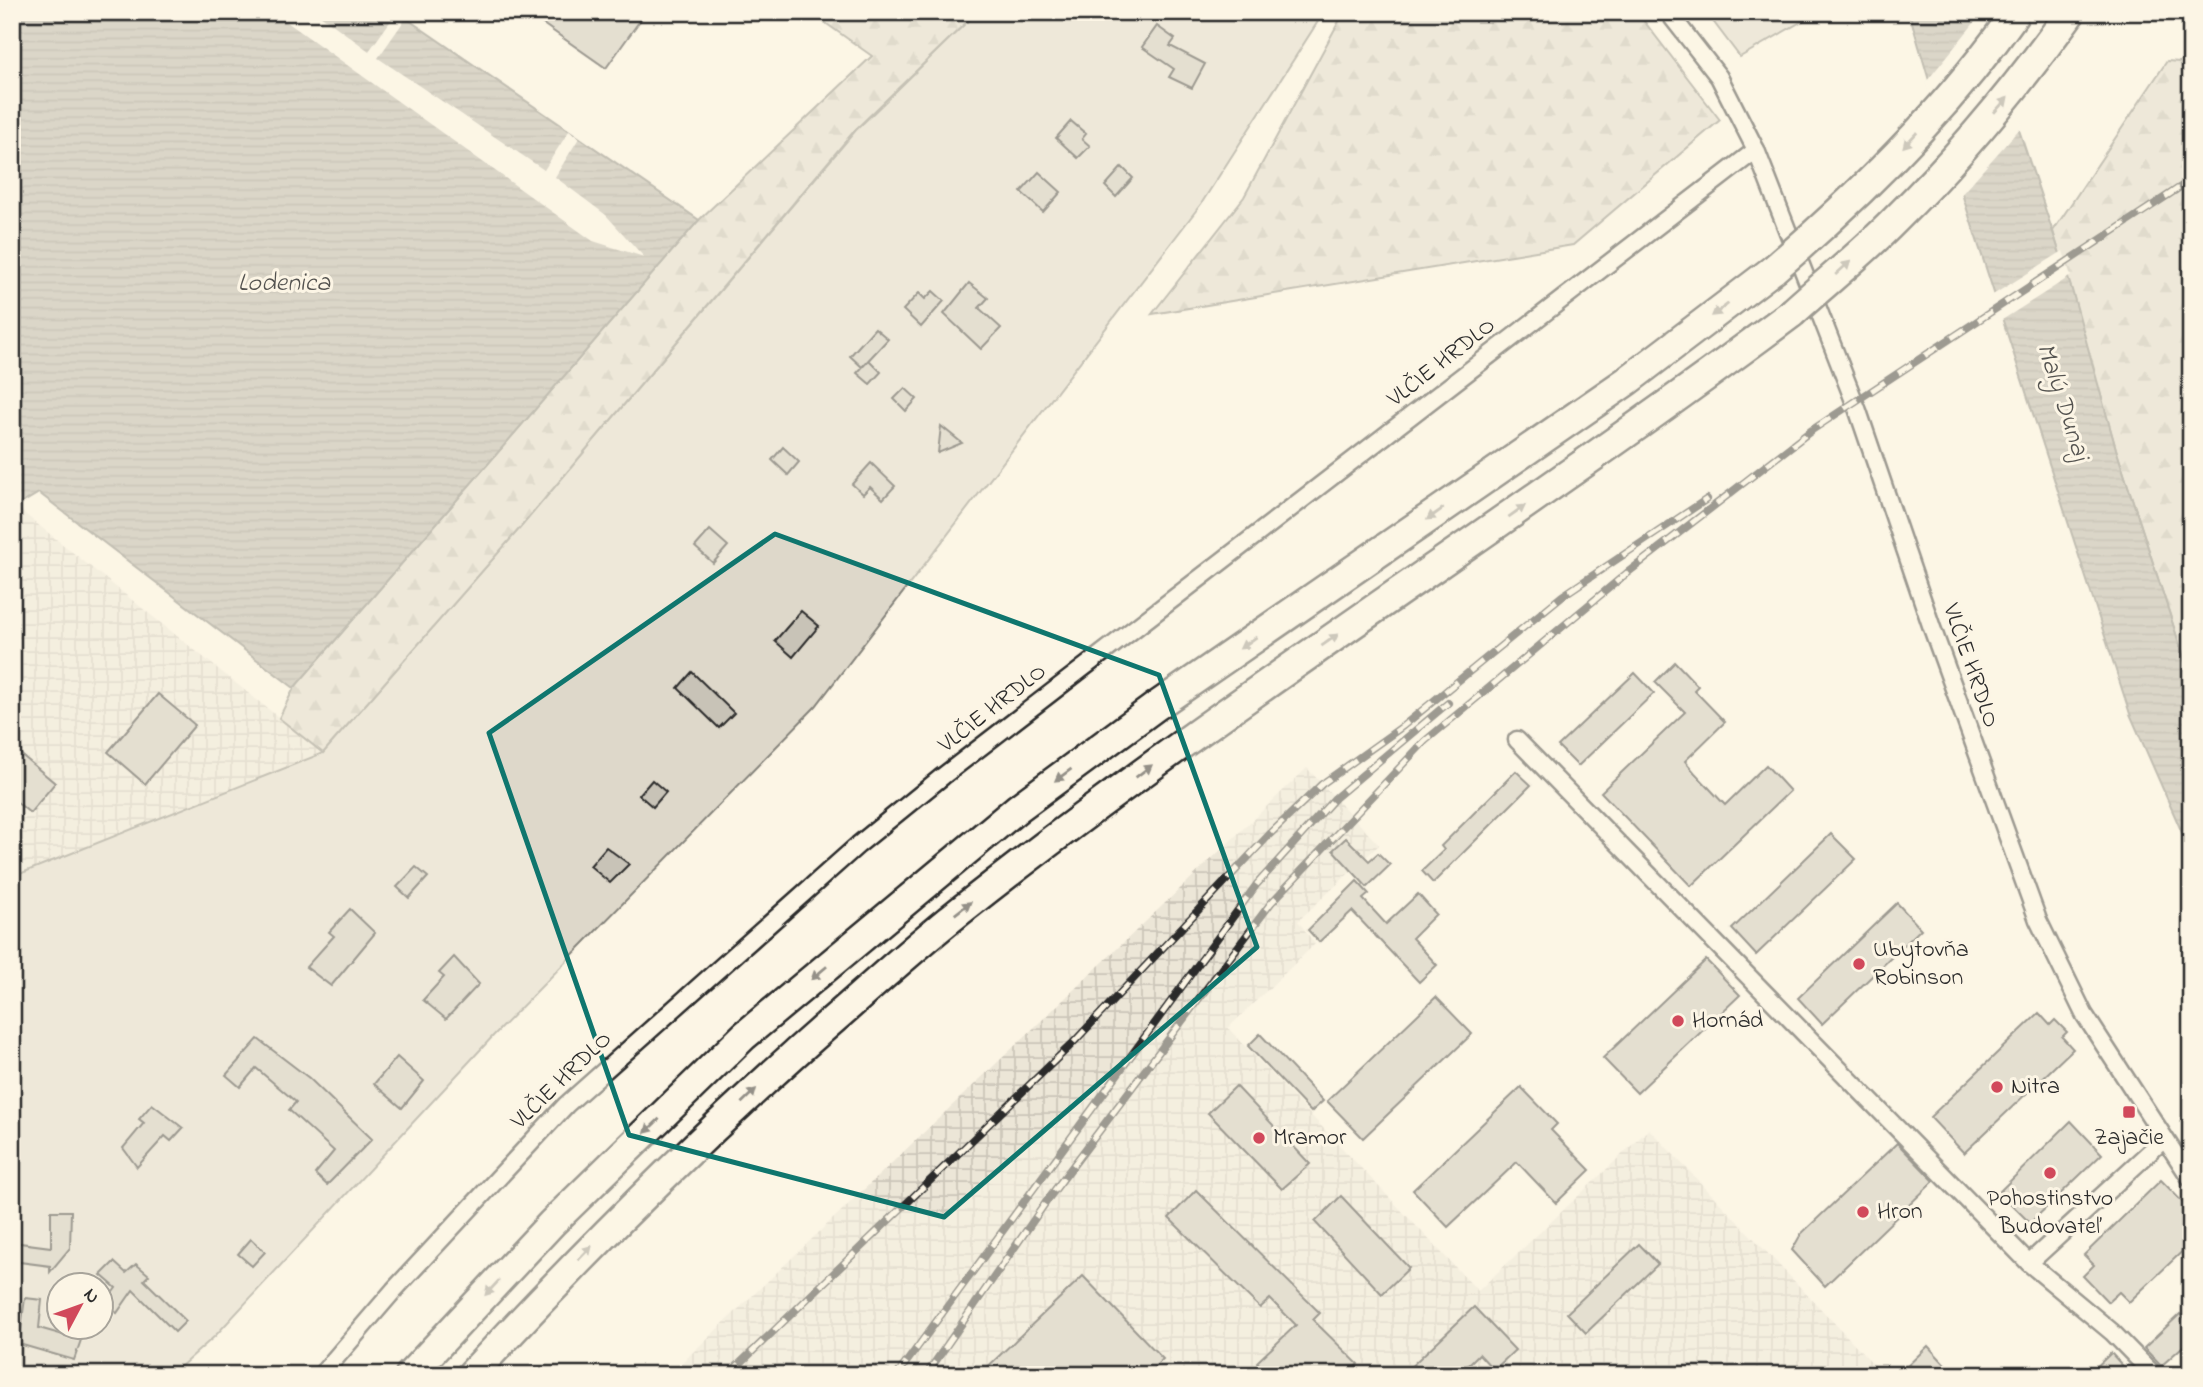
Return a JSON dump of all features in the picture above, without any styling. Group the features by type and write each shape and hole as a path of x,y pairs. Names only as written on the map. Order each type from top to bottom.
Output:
{"highway":[{"path":"410,1375 552,1223 744,1036 1018,808 1155,707 1627,381 1774,269 1885,168 1961,82 2016,12"},
{"path":"471,1375 586,1251 775,1070 910,952 1045,845 1179,745 1653,416 1792,313 1895,221 1952,160 2010,95 2071,12"}],"street":[{"name":"VLČIE HRDLO","path":"1668,12 1719,77 1756,150 1858,411 1936,640 2038,920 2084,1014 2191,1180"},
{"name":"VLČIE HRDLO","path":"321,1375 394,1290 566,1105 858,845 1756,150"},
{"path":"1517,740 2029,1264 2112,1332 2154,1375"},
{"path":"2029,1264 2164,1139"}],"highlighted area":[{"path":"775,534 1159,675 1257,947 944,1217 629,1135 489,733"}],"shaded area":[{"path":"16,507 323,753 12,877 12,509"},
{"path":"1307,768 1379,845 1298,921 1315,944 1228,1028 1478,1291 1649,1129 1884,1375 669,1375"}],"green space":[{"path":"810,12 977,12 855,130 520,528 323,753 279,718 294,688 699,220 872,56"},
{"path":"977,12 1324,12 1201,204 816,706 494,1035 215,1336 171,1375 12,1375 12,877 323,753 520,528 856,130"},
{"path":"1344,12 1637,12 1720,120 1573,245 1152,314 1244,197"},
{"path":"1706,12 1818,12 1740,57"},
{"path":"2167,61 2191,63 2191,680 2116,449 2053,231"}],"water":[{"name":"Lodenica","path":"12,12 397,12 699,220 294,688 39,493 12,509"},
{"name":"Malý Dunaj","path":"1909,12 1980,12 2072,290 2116,449 2191,680 2191,853 2130,714 1964,200"}],"pier":[{"path":"273,12 316,12 369,51 397,12 406,18 378,58 544,170 569,131 579,138 555,177 606,215 644,257 593,241"},
{"path":"1983,12 2022,126 1959,197 1926,82"},
{"path":"2063,251 2071,276 1999,322 1991,296"}],"building":[{"path":"526,12 646,12 606,68"},
{"path":"1157,26 1175,39 1170,46 1205,64 1192,88 1169,77 1174,69 1142,47"},
{"path":"1071,121 1086,134 1082,139 1090,146 1078,158 1056,138"},
{"path":"1122,167 1133,178 1116,197 1105,186"},
{"path":"1039,172 1061,192 1043,212 1021,192"},
{"path":"969,283 988,298 979,308 1001,328 981,349 944,314"},
{"path":"933,291 944,301 921,327 903,310 919,293 925,299"},
{"path":"875,328 888,339 862,367 850,356"},
{"path":"869,360 881,372 870,384 857,373"},
{"path":"905,388 917,399 906,411 894,399"},
{"path":"941,426 962,443 938,453"},
{"path":"783,447 799,462 788,475 772,460"},
{"path":"871,463 895,486 883,499 870,487 863,494 852,484"},
{"path":"710,530 728,546 713,563 695,547"},
{"path":"801,611 819,626 793,657 775,641"},
{"path":"1675,662 1698,686 1694,690 1725,722 1685,761 1695,773 1725,805 1766,765 1790,791 1691,886 1601,792 1685,712 1655,682"},
{"path":"692,672 734,713 719,728 678,688"},
{"path":"1635,673 1654,693 1578,766 1558,746"},
{"path":"158,694 195,725 145,784 108,752"},
{"path":"12,747 55,783 30,813 12,798"},
{"path":"1516,771 1531,785 1433,883 1422,871 1444,850 1441,846"},
{"path":"652,780 666,792 653,807 639,795"},
{"path":"1831,834 1856,859 1756,955 1732,929"},
{"path":"1346,838 1369,861 1378,853 1390,865 1367,887 1333,850"},
{"path":"606,847 629,864 610,883 590,866"},
{"path":"416,867 428,877 409,898 397,887"},
{"path":"1357,881 1369,894 1363,899 1386,924 1418,894 1436,914 1412,938 1437,965 1419,982 1352,911 1319,942 1308,930"},
{"name":"Ubytovňa Robinson","path":"1897,903 1921,929 1822,1024 1798,998"},
{"path":"350,909 375,933 331,986 306,967 334,936 329,932"},
{"path":"454,957 479,984 446,1019 423,1000 444,977 439,973"},
{"name":"Hornád","path":"1706,960 1740,995 1637,1093 1603,1058"},
{"path":"1436,997 1472,1034 1363,1138 1327,1101"},
{"name":"Nitra","path":"2039,1013 2050,1025 2055,1020 2067,1032 2062,1037 2073,1049 1964,1153 1930,1117"},
{"path":"1260,1034 1323,1101 1311,1112 1248,1046"},
{"path":"258,1039 309,1078 372,1139 327,1185 315,1174 334,1151 289,1110 296,1102 256,1068 240,1087 226,1075"},
{"path":"397,1057 424,1081 402,1108 374,1084"},
{"name":"Mramor","path":"1236,1086 1310,1164 1282,1189 1208,1113"},
{"path":"1521,1087 1557,1124 1551,1130 1590,1170 1556,1203 1517,1162 1448,1227 1413,1190"},
{"path":"152,1104 183,1128 171,1141 165,1136 137,1167 123,1148 144,1123 139,1119"},
{"name":"Pohostinstvo Budovateľ","path":"2071,1121 2102,1154 2030,1223 1999,1192"},
{"name":"Hron","path":"1897,1143 1934,1181 1825,1286 1792,1250 1801,1234"},
{"path":"2161,1180 2191,1211 2191,1243 2129,1302 2119,1292 2108,1302 2083,1276 2094,1265 2084,1255"},
{"path":"1196,1190 1320,1313 1313,1320 1358,1364 1348,1375 1269,1375 1257,1362 1296,1325 1270,1299 1260,1308 1169,1218"},
{"path":"1341,1196 1409,1268 1382,1294 1315,1222"},
{"path":"51,1211 71,1211 70,1248 50,1272 50,1266 12,1261 12,1242 51,1247"},
{"path":"251,1239 265,1252 252,1266 238,1254"},
{"path":"1639,1244 1658,1264 1586,1333 1567,1313"},
{"path":"114,1262 126,1273 136,1264 149,1275 144,1280 186,1321 175,1332 133,1290 117,1313 116,1272 104,1272"},
{"path":"1083,1276 1163,1359 1146,1375 979,1375"},
{"path":"25,1298 42,1300 39,1328 46,1330 46,1342 80,1342 74,1360 12,1342 12,1327 21,1328"},
{"path":"1474,1307 1515,1350 1494,1370 1479,1354 1458,1375 1402,1375"},
{"path":"2180,1314 2191,1325 2191,1339 2161,1366 2144,1348"},
{"path":"1928,1346 1955,1375 1898,1375"},
{"path":"2111,1353 2131,1375 2088,1375"}],"railway":[{"path":"926,1375 1051,1195 1271,903 1425,741 1627,573 1812,430 2191,180"},
{"path":"728,1375 1072,1044 1270,834 1322,784 1403,726 1562,596 1707,499"},
{"path":"897,1375 1257,884 1335,798 1448,703"}],"place":[{"name":"Ubytovňa Robinson","path":"1859,964"},
{"name":"Hornád","path":"1678,1021"},
{"name":"Nitra","path":"1997,1087"},
{"name":"Zajačie","path":"2129,1112"},
{"name":"Mramor","path":"1259,1138"},
{"name":"Pohostinstvo Budovateľ","path":"2050,1173"},
{"name":"Hron","path":"1863,1212"}]}
